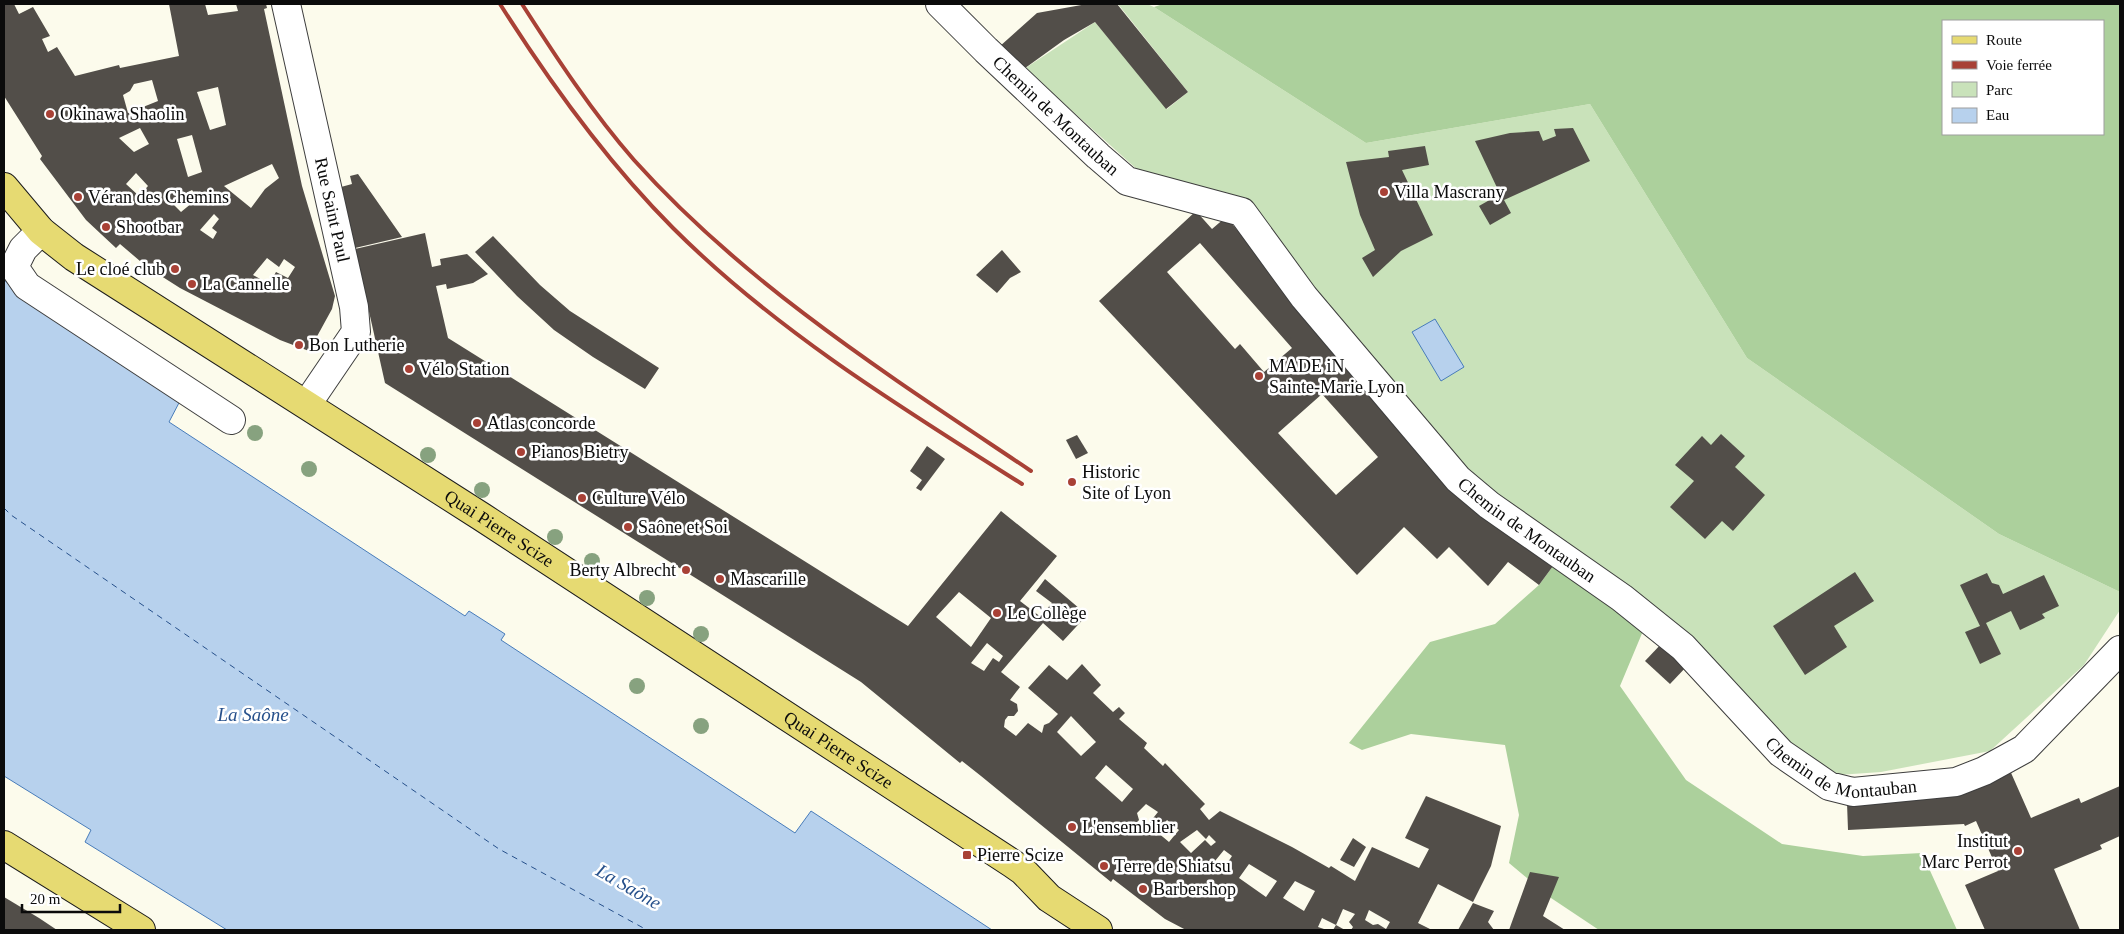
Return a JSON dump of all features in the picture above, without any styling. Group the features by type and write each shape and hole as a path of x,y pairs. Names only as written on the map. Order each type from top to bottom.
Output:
{"main road":[{"name":"Quai Pierre Scize","path":"4,187 41,231 74,257 220,351 307,404 1018,868 1048,898 1098,930"},
{"path":"4,846 140,930"}],"street":[{"name":"Rue Saint Paul","path":"286,4 354,307 356,332 307,404"},
{"name":"Chemin de Montauban","path":"940,4 986,50 1127,181 1242,212 1304,297 1458,479 1488,505 1622,598 1683,647 1781,753 1829,786 1853,792 1956,782 1984,771 2024,749 2120,650"},
{"path":"41,231 23,249 14,267 27,286 231,420"}],"green space":[{"path":"1118,4 1147,4 1154,7 1366,143 1590,104 1747,358 1999,534 2120,592 2120,610 2084,665 1990,751 1881,772 1838,775 1797,753 1485,490 1300,274 1255,213 1140,172 1050,91 1021,71 1095,22 1167,109 1188,92"},
{"path":"1163,4 2120,4 2120,592 1999,534 1747,358 1590,104 1366,143 1154,7"},
{"path":"1556,562 1643,631 1620,686 1686,780 1782,844 1863,856 1922,853 1957,930 1599,930 1551,898 1509,863 1519,815 1505,745 1411,734 1362,750 1349,743 1430,642 1495,624 1539,585"}],"water":[{"name":"La Saône","path":"4,280 29,300 181,399 169,422 465,616 469,611 505,634 501,640 795,833 811,811 992,930 227,930 85,842 91,830 4,776"},
{"path":"1435,319 1464,367 1441,381 1412,332"}],"building":[{"path":"4,4 14,4 19,14 33,7 50,36 42,39 48,52 57,47 75,76 119,65 120,68 179,56 169,4 205,4 208,15 238,11 236,4 266,4 267,8 264,9 302,186 335,296 332,309 309,351 280,340 180,288 147,267 120,244 116,248 86,220 40,159 42,156 4,96","holes":["152,80 158,101 128,113 123,95 130,91 134,84","218,87 226,125 210,130 197,92","140,128 149,144 134,152 119,138","192,135 202,172 188,177 177,139","272,164 279,178 265,189 251,208 224,186","136,173 148,186 139,196 126,184","192,190 198,198 181,212 173,204 177,198","214,214 219,219 212,228 217,232 213,239 200,230","267,258 279,267 284,259 295,267 288,278 276,272 269,284 253,275"]},
{"path":"1087,4 1117,4 1188,92 1166,109 1095,22 1064,40 1021,71 999,47 1037,13"},
{"path":"1573,128 1590,161 1504,200 1511,213 1490,225 1479,206 1500,194 1475,141 1510,133 1539,131 1543,141 1556,136 1554,129"},
{"name":"Villa Mascrany","path":"1425,146 1429,165 1402,170 1433,235 1401,251 1373,277 1362,258 1375,250 1360,215 1346,162 1389,157 1388,151"},
{"path":"358,174 402,237 355,248 341,187 352,184 350,176"},
{"name":"MADE iN Sainte-Marie Lyon","path":"1196,211 1212,229 1226,217 1296,298 1556,562 1539,585 1508,562 1488,586 1449,547 1437,559 1404,527 1357,575 1099,301","holes":["1200,243 1292,348 1264,372 1240,344 1235,349 1167,272","1322,394 1378,457 1336,495 1278,433"]},
{"path":"425,233 432,267 441,265 440,259 467,254 488,274 473,283 447,289 446,284 436,286 448,338 908,626 1001,511 1057,556 1020,601 1046,621 1050,615 1045,611 1052,603 1036,591 1045,579 1087,615 1063,641 1043,623 1001,672 1020,687 1010,700 1017,704 1018,711 1014,716 1008,716 1004,727 1016,736 1028,723 1042,733 1044,725 1049,723 1058,714 1028,688 1049,665 1067,680 1082,664 1101,685 1093,693 1113,712 1119,707 1125,713 1119,719 1147,743 1144,748 1163,766 1165,763 1205,804 1200,809 1209,820 1220,811 1329,868 1331,866 1355,881 1372,847 1419,868 1429,849 1405,838 1426,796 1501,826 1491,866 1473,902 1438,884 1418,923 1432,930 1351,930 1353,927 1349,922 1355,914 1343,909 1336,925 1322,918 1318,927 1327,930 1186,930 1165,919 1113,879 1111,882 981,776 962,761 960,763 861,682 385,383 355,249","holes":["959,592 991,618 971,647 936,617","987,643 1003,656 999,662 993,658 984,671 971,663","1071,716 1096,742 1081,756 1057,732","1106,765 1133,789 1122,802 1095,778","1146,804 1158,812 1142,832 1134,826 1139,820 1137,813","1167,820 1179,830 1169,842 1157,832","1197,830 1206,839 1209,835 1216,842 1211,846 1205,840 1191,853 1180,842","1224,850 1232,856 1224,868 1215,861","1249,864 1277,881 1266,897 1239,878","1295,881 1315,891 1304,911 1283,898","1369,910 1390,922 1386,929 1378,924 1373,925 1365,920"]},
{"path":"493,236 540,285 570,311 659,368 645,389 554,330 517,296 475,252"},
{"path":"1002,250 1021,272 1010,278 997,293 976,275"},
{"path":"1721,434 1745,456 1735,467 1765,495 1733,531 1722,521 1705,539 1670,507 1694,481 1675,465 1702,436 1711,445"},
{"path":"1077,435 1088,453 1076,459 1066,440"},
{"path":"927,446 945,459 921,491 916,488 922,480 910,471"},
{"path":"1855,572 1874,601 1834,626 1847,647 1805,675 1773,626"},
{"path":"1987,573 1992,583 1999,585 2003,594 2044,575 2059,606 2042,614 2045,618 2020,630 2011,611 1986,623 2001,654 1980,664 1965,632 1980,626 1960,585"},
{"path":"1663,642 1688,665 1670,684 1645,661"},
{"path":"2008,766 2031,818 2079,798 2081,803 2120,786 2120,836 2100,845 2102,849 2054,869 2080,930 1985,930 1965,885 1998,871 1976,821 1965,826 1964,824 1848,830 1847,803 1910,801 1953,795"},
{"path":"1353,838 1366,847 1354,867 1340,860"},
{"path":"1530,872 1559,877 1543,916 1565,930 1509,930"},
{"path":"4,897 39,918 57,930 4,930"},
{"path":"1473,903 1494,911 1488,922 1494,930 1458,930"},
{"path":"1336,925 1345,930 1333,930"}],"ferry route":[{"path":"4,508 11,515 499,849 647,930"}],"railway":[{"path":"500,4 559,92 602,149 648,202 712,265 796,334 930,426 1022,484"},
{"path":"522,4 575,84 619,142 678,206 724,249 822,328 1031,471"}],"place":[{"name":"Okinawa Shaolin","path":"50,114"},
{"name":"Villa Mascrany","path":"1384,192"},
{"name":"Véran des Chemins","path":"78,197"},
{"name":"Shootbar","path":"106,227"},
{"name":"Le cloé club","path":"175,269"},
{"name":"La Cannelle","path":"192,284"},
{"name":"Bon Lutherie","path":"299,345"},
{"name":"Vélo Station","path":"409,369"},
{"name":"MADE iN Sainte-Marie Lyon","path":"1259,376"},
{"name":"Atlas concorde","path":"477,423"},
{"name":"Pianos Bietry","path":"521,452"},
{"name":"Historic Site of Lyon","path":"1072,482"},
{"name":"Culture Vélo","path":"582,498"},
{"name":"Saône et Soi","path":"628,527"},
{"name":"Berty Albrecht","path":"686,570"},
{"name":"Mascarille","path":"720,579"},
{"name":"Le Collège","path":"997,613"},
{"name":"L'ensemblier","path":"1072,827"},
{"name":"Institut Marc Perrot","path":"2018,851"},
{"name":"Pierre Scize","path":"967,855"},
{"name":"Terre de Shiatsu","path":"1104,866"},
{"name":"Barbershop","path":"1143,889"}]}
